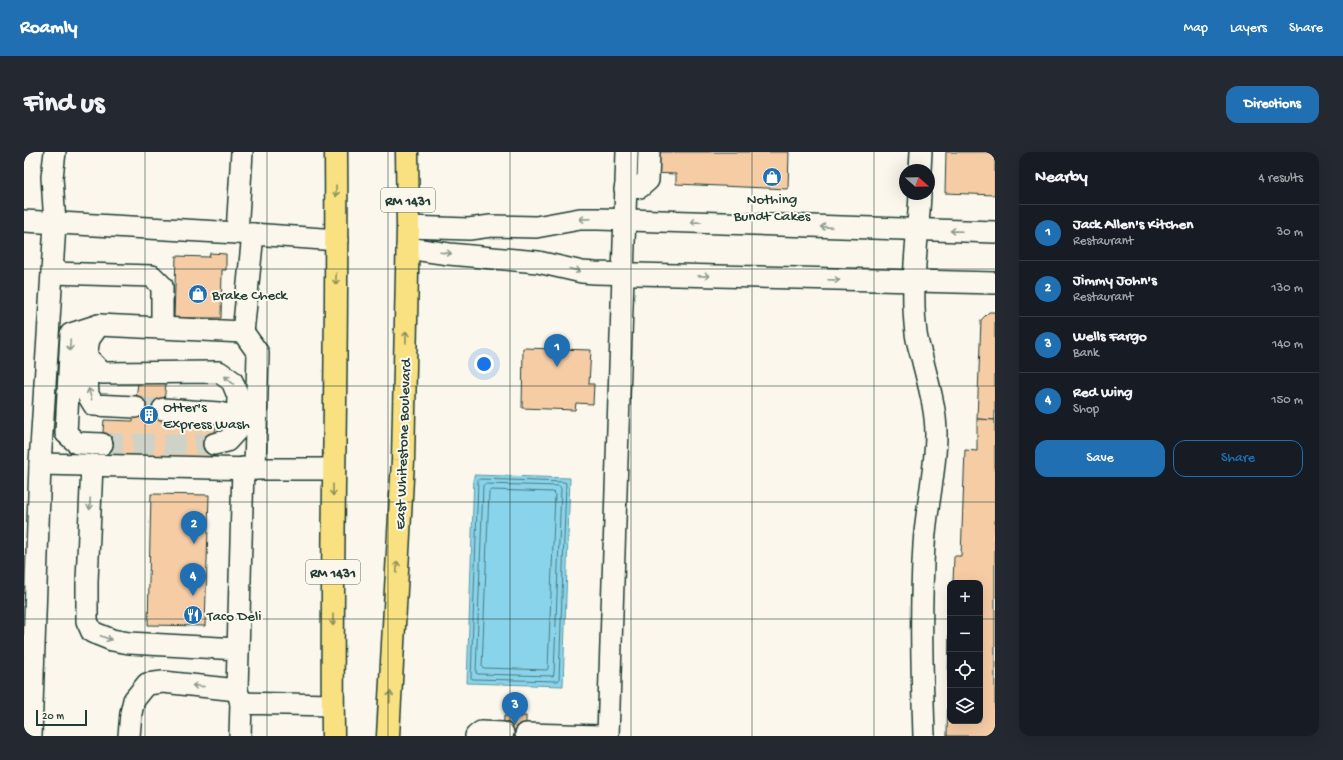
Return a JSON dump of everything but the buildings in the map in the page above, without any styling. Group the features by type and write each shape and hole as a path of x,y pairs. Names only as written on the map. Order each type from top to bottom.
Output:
{"main road":[{"name":"RM 1431","path":"333,736 333,468 337,240 336,152"},
{"name":"East Whitestone Boulevard","path":"388,736 403,460 408,238 407,152"}],"street":[{"path":"31,736 30,578 40,464 55,224 52,177 55,152"},
{"path":"240,736 238,649 249,468 258,354 243,333 245,233 242,152"},
{"path":"608,736 627,152"},
{"path":"625,189 640,187 648,180 649,152"},
{"path":"920,164 921,152"},
{"path":"920,200 913,305 916,335 934,406 936,432 935,457 925,528 921,604 924,736"},
{"path":"408,238 490,226 536,227 580,219 995,232"},
{"path":"24,221 55,224 245,233 337,240"},
{"path":"408,238 449,254 538,262 582,272 995,283"},
{"path":"52,273 152,276 162,286 162,328"},
{"path":"102,444 77,442 66,433 71,334 99,325 243,333"},
{"path":"99,325 89,339 86,356 88,395 94,405 135,408"},
{"path":"86,356 102,373 219,372 232,381 238,396 237,430 227,441 214,444"},
{"path":"164,410 219,412 232,416 237,430"},
{"path":"40,464 333,468"},
{"path":"92,465 87,614 87,621 92,632 112,640 129,643 238,649"},
{"path":"129,736 134,700 147,684 163,682 239,696 332,705"},
{"path":"476,736 481,732 503,733"},
{"path":"526,734 600,736"}],"water":[{"path":"474,475 570,478 563,686 467,683"}],"tunnel":[{"path":"135,407 163,409"},
{"path":"102,444 214,444"}],"place":[{"name":"Nothing Bundt Cakes","path":"772,177"},
{"name":"Brake Check","path":"198,294"},
{"name":"Jack Allen's Kitchen","path":"557,367"},
{"name":"Otter's Express Wash","path":"149,415"},
{"name":"Jimmy John's","path":"194,544"},
{"name":"Red Wing","path":"193,596"},
{"name":"Taco Deli","path":"193,615"},
{"name":"Wells Fargo","path":"515,725"}]}
